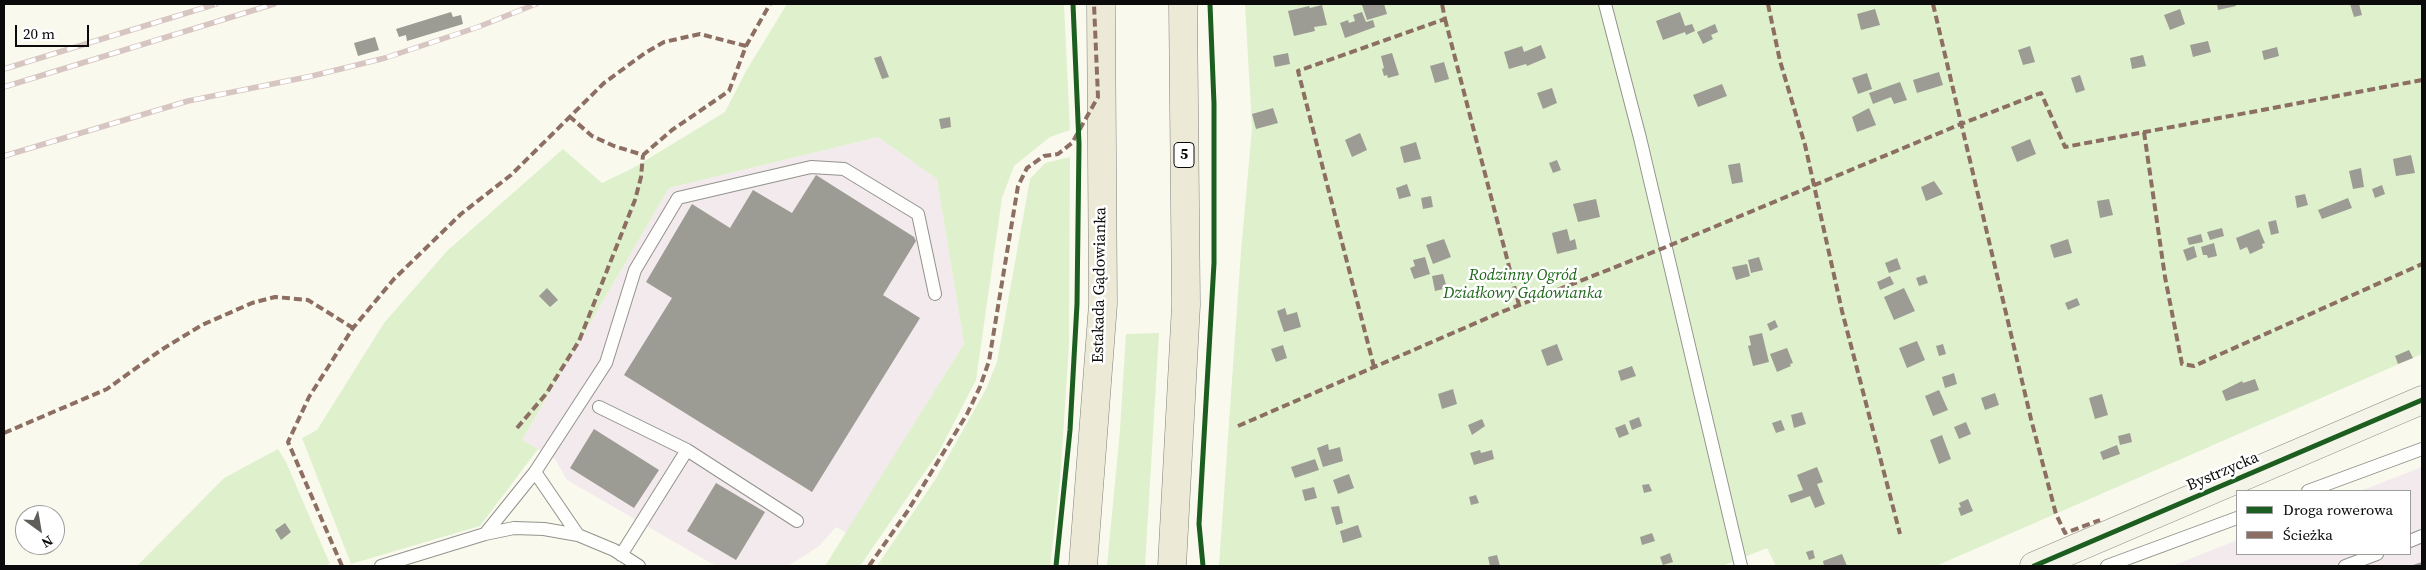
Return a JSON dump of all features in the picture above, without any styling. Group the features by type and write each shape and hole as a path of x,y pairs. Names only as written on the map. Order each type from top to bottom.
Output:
{"main road":[{"name":"Estakada Gądowianka","path":"1083,566 1103,304 1101,4"},
{"name":"5","path":"1172,566 1186,306 1183,4"}],"street":[{"name":"Bystrzycka","path":"2034,566 2067,559 2422,400"}],"lane":[{"path":"1605,4 1640,138 1742,566"},
{"path":"485,534 535,472 606,363 635,270 678,198 811,167 844,169 918,214 935,294"},
{"path":"599,407 687,450 798,521"},
{"path":"2311,490 2422,449"},
{"path":"621,555 687,450"},
{"path":"535,472 578,534"},
{"path":"2106,566 2236,518"},
{"path":"381,566 485,534 514,528 544,529 578,534 639,566"},
{"path":"2345,566 2374,555"}],"shaded area":[{"path":"878,137 937,179 964,344 847,533 836,527 818,547 788,566 716,566 567,480 555,459 522,440 669,188"},
{"path":"2422,467 2422,566 2172,566 2236,540 2236,555 2411,555 2411,490 2363,490"}],"green space":[{"path":"787,4 1064,4 1070,130 1050,137 1014,166 1002,198 976,380 940,450 860,566 825,566 964,344 937,179 878,137 669,188 522,440 538,449 480,526 351,564 302,438 317,430 384,323 447,251 563,149 602,183 633,168 725,112 746,71"},
{"name":"Rodzinny Ogród Działkowy Gądowianka","path":"1245,4 2422,4 2422,354 1936,566 1776,566 1767,548 1722,566 1219,566 1241,251 1252,128"},
{"path":"1070,157 1069,345 1060,481 1050,566 877,566 935,480 986,389 997,362 1030,179 1045,163"},
{"path":"1159,333 1145,566 1107,566 1120,430 1126,334"},
{"path":"278,449 286,462 330,564 322,566 137,566 224,478"}],"building":[{"path":"1384,4 1387,14 1367,20 1362,5"},
{"path":"2217,4 2235,4 2236,6 2218,10"},
{"path":"2350,4 2359,4 2362,15 2354,17"},
{"path":"1322,5 1327,25 1314,27 1315,31 1294,36 1288,11"},
{"path":"1875,9 1880,25 1861,30 1857,14"},
{"path":"2180,9 2185,24 2170,30 2164,15"},
{"path":"451,12 453,17 461,15 463,24 407,41 406,35 399,37 396,29"},
{"path":"1362,12 1366,22 1373,20 1375,27 1345,38 1340,23 1348,20 1349,23 1355,21 1353,15"},
{"path":"1680,12 1685,26 1692,24 1695,31 1686,35 1685,32 1663,40 1656,21"},
{"path":"1715,24 1718,32 1711,35 1713,39 1703,44 1697,32"},
{"path":"375,37 379,50 358,56 354,43"},
{"path":"2208,41 2211,52 2193,57 2190,45"},
{"path":"1541,45 1546,58 1527,66 1526,64 1509,69 1504,52 1522,46 1524,52"},
{"path":"2030,46 2035,62 2023,65 2018,50"},
{"path":"2277,47 2279,56 2264,60 2262,51"},
{"path":"1288,53 1290,64 1275,67 1273,56"},
{"path":"1392,53 1399,75 1388,78 1387,75 1384,76 1381,56"},
{"path":"2143,55 2146,66 2132,69 2130,58"},
{"path":"881,56 889,77 882,79 874,58"},
{"path":"1444,62 1449,79 1435,83 1430,66"},
{"path":"1939,72 1943,85 1917,93 1913,80"},
{"path":"1867,73 1872,89 1858,94 1852,78"},
{"path":"2080,75 2085,90 2076,93 2071,78"},
{"path":"1900,82 1907,100 1894,104 1891,97 1873,104 1869,93"},
{"path":"1722,84 1727,96 1698,107 1693,95"},
{"path":"1552,88 1557,103 1543,109 1537,93"},
{"path":"1273,108 1278,123 1256,129 1252,114"},
{"path":"1869,108 1876,125 1857,132 1852,117"},
{"path":"950,117 951,127 941,129 939,119"},
{"path":"1360,133 1367,150 1352,157 1345,140"},
{"path":"2030,139 2036,154 2017,162 2011,147"},
{"path":"1416,142 1421,159 1404,163 1400,147"},
{"path":"2411,155 2415,173 2396,176 2393,159"},
{"path":"1557,160 1561,170 1553,173 1549,163"},
{"path":"1740,163 1743,182 1732,184 1728,165"},
{"path":"2361,168 2364,187 2353,189 2349,171"},
{"path":"816,175 914,237 916,241 883,295 920,318 812,492 624,375 672,298 646,282 692,204 730,228 753,190 792,213"},
{"path":"1934,181 1943,194 1926,201 1921,187"},
{"path":"1407,184 1411,196 1399,199 1396,188"},
{"path":"2382,185 2385,194 2375,198 2372,189"},
{"path":"2305,194 2308,205 2297,208 2295,196"},
{"path":"1431,196 1433,207 1423,209 1421,198"},
{"path":"2348,198 2352,208 2322,219 2318,210"},
{"path":"1596,199 1600,217 1578,222 1573,204"},
{"path":"2109,199 2113,215 2100,218 2097,201"},
{"path":"2276,220 2279,233 2271,235 2268,222"},
{"path":"2222,228 2224,236 2210,240 2207,232"},
{"path":"1567,229 1570,241 1575,239 1577,249 1557,254 1552,233"},
{"path":"2259,229 2265,243 2262,244 2263,248 2250,254 2247,247 2240,250 2236,238"},
{"path":"2201,234 2203,242 2189,245 2187,238"},
{"path":"1444,239 1451,257 1433,264 1426,245"},
{"path":"2068,239 2072,253 2054,258 2050,245"},
{"path":"2214,243 2217,256 2208,258 2207,255 2203,255 2201,247"},
{"path":"2194,246 2197,257 2187,261 2183,250"},
{"path":"1425,257 1430,274 1414,279 1410,268 1415,266 1413,260"},
{"path":"1759,257 1763,270 1751,273 1748,260"},
{"path":"1897,258 1901,269 1889,273 1885,263"},
{"path":"1747,264 1750,276 1736,280 1732,267"},
{"path":"1443,274 1447,288 1435,291 1432,276"},
{"path":"1925,275 1928,283 1919,286 1916,278"},
{"path":"1890,276 1894,284 1880,290 1877,282"},
{"path":"547,288 558,300 550,307 539,296"},
{"path":"1904,288 1915,311 1894,320 1884,297"},
{"path":"2077,298 2080,305 2068,310 2065,303"},
{"path":"1285,308 1287,315 1297,312 1301,327 1284,332 1277,311"},
{"path":"1775,320 1778,327 1770,331 1767,324"},
{"path":"1762,333 1769,362 1753,366 1748,346 1751,345 1749,336"},
{"path":"1917,341 1925,360 1907,368 1899,348"},
{"path":"1557,344 1563,360 1547,366 1541,350"},
{"path":"1943,344 1946,354 1939,356 1936,346"},
{"path":"1283,345 1287,358 1276,362 1271,349"},
{"path":"1787,348 1793,363 1790,364 1791,366 1777,372 1770,354"},
{"path":"2409,350 2413,358 2398,364 2395,356"},
{"path":"1632,366 1636,376 1621,381 1618,371"},
{"path":"1954,373 1957,384 1945,388 1942,377"},
{"path":"2255,379 2259,390 2226,401 2222,391 2242,381 2243,383"},
{"path":"1453,389 1457,404 1442,409 1438,394"},
{"path":"1939,390 1948,410 1933,416 1925,396"},
{"path":"1995,393 1999,405 1985,410 1981,398"},
{"path":"2102,394 2108,415 2095,419 2089,398"},
{"path":"1802,412 1806,424 1794,428 1791,415"},
{"path":"1639,417 1642,426 1632,430 1629,421"},
{"path":"1482,419 1485,426 1472,435 1468,425"},
{"path":"1781,420 1785,430 1776,433 1772,423"},
{"path":"1966,422 1971,434 1959,439 1954,427"},
{"path":"1625,424 1629,434 1619,438 1615,428"},
{"path":"594,429 659,470 634,508 570,468"},
{"path":"2130,433 2132,442 2120,445 2118,436"},
{"path":"1942,435 1951,459 1939,464 1930,440"},
{"path":"1328,444 1329,450 1340,447 1343,461 1323,467 1317,448"},
{"path":"2117,445 2120,454 2103,460 2100,452"},
{"path":"1480,450 1481,453 1492,450 1494,459 1474,465 1470,453"},
{"path":"1315,459 1319,470 1295,478 1291,467"},
{"path":"1817,467 1823,482 1817,484 1825,504 1815,508 1810,496 1791,503 1788,495 1803,490 1797,475"},
{"path":"1349,474 1354,488 1338,494 1333,480"},
{"path":"716,483 765,512 736,560 687,531"},
{"path":"1649,484 1652,491 1644,493 1642,485"},
{"path":"1314,487 1317,498 1305,501 1302,490"},
{"path":"1476,495 1479,503 1471,505 1469,497"},
{"path":"1968,499 1973,511 1961,516 1958,508 1961,507 1959,503"},
{"path":"1339,506 1343,523 1336,525 1331,507"},
{"path":"285,523 291,532 281,540 275,530"},
{"path":"1358,525 1362,537 1343,543 1340,531"},
{"path":"1652,533 1655,541 1642,545 1640,537"},
{"path":"1813,550 1815,558 1809,560 1806,552"},
{"path":"1670,553 1673,562 1663,565 1660,557"},
{"path":"1842,554 1847,566 1824,566 1823,561"},
{"path":"1497,555 1500,566 1490,566 1488,557"},
{"path":"2422,562 2422,566 2410,566"}],"railway":[{"path":"4,69 216,4"},
{"path":"4,87 274,4"},
{"path":"4,156 188,101 312,76 385,58 478,27 536,4"}],"marked path":[{"path":"569,116 592,136 614,146 643,155 672,130 729,91 746,46 770,4"},
{"path":"869,566 907,512 967,414 980,387 989,361 1018,186 1027,168 1044,156 1058,154 1072,143 1098,97 1094,4"},
{"path":"1374,367 1298,71 1445,19 1442,4"},
{"path":"1768,4 1780,61 1805,145 1842,311 1900,534"},
{"path":"1933,4 2031,419 2056,514 2065,533 2100,520"},
{"path":"1445,19 1519,305"},
{"path":"342,566 288,442 309,397 353,328 394,279 461,214 511,175 604,83 645,53 664,42 700,34 746,46"},
{"path":"1238,426 1499,313 1666,247 1961,124 2041,93 2065,147 2422,80"},
{"path":"2144,132 2165,277 2182,364 2194,366 2422,264"},
{"path":"517,428 546,394 579,341 635,200 641,177 643,155"},
{"path":"4,433 107,389 161,350 202,325 252,303 275,297 308,300 353,328"}],"cycle path":[{"path":"1056,566 1070,430 1077,304 1079,144 1073,4"},
{"path":"1203,566 1199,524 1214,263 1214,104 1210,4"},
{"path":"2034,566 2422,400"}]}
